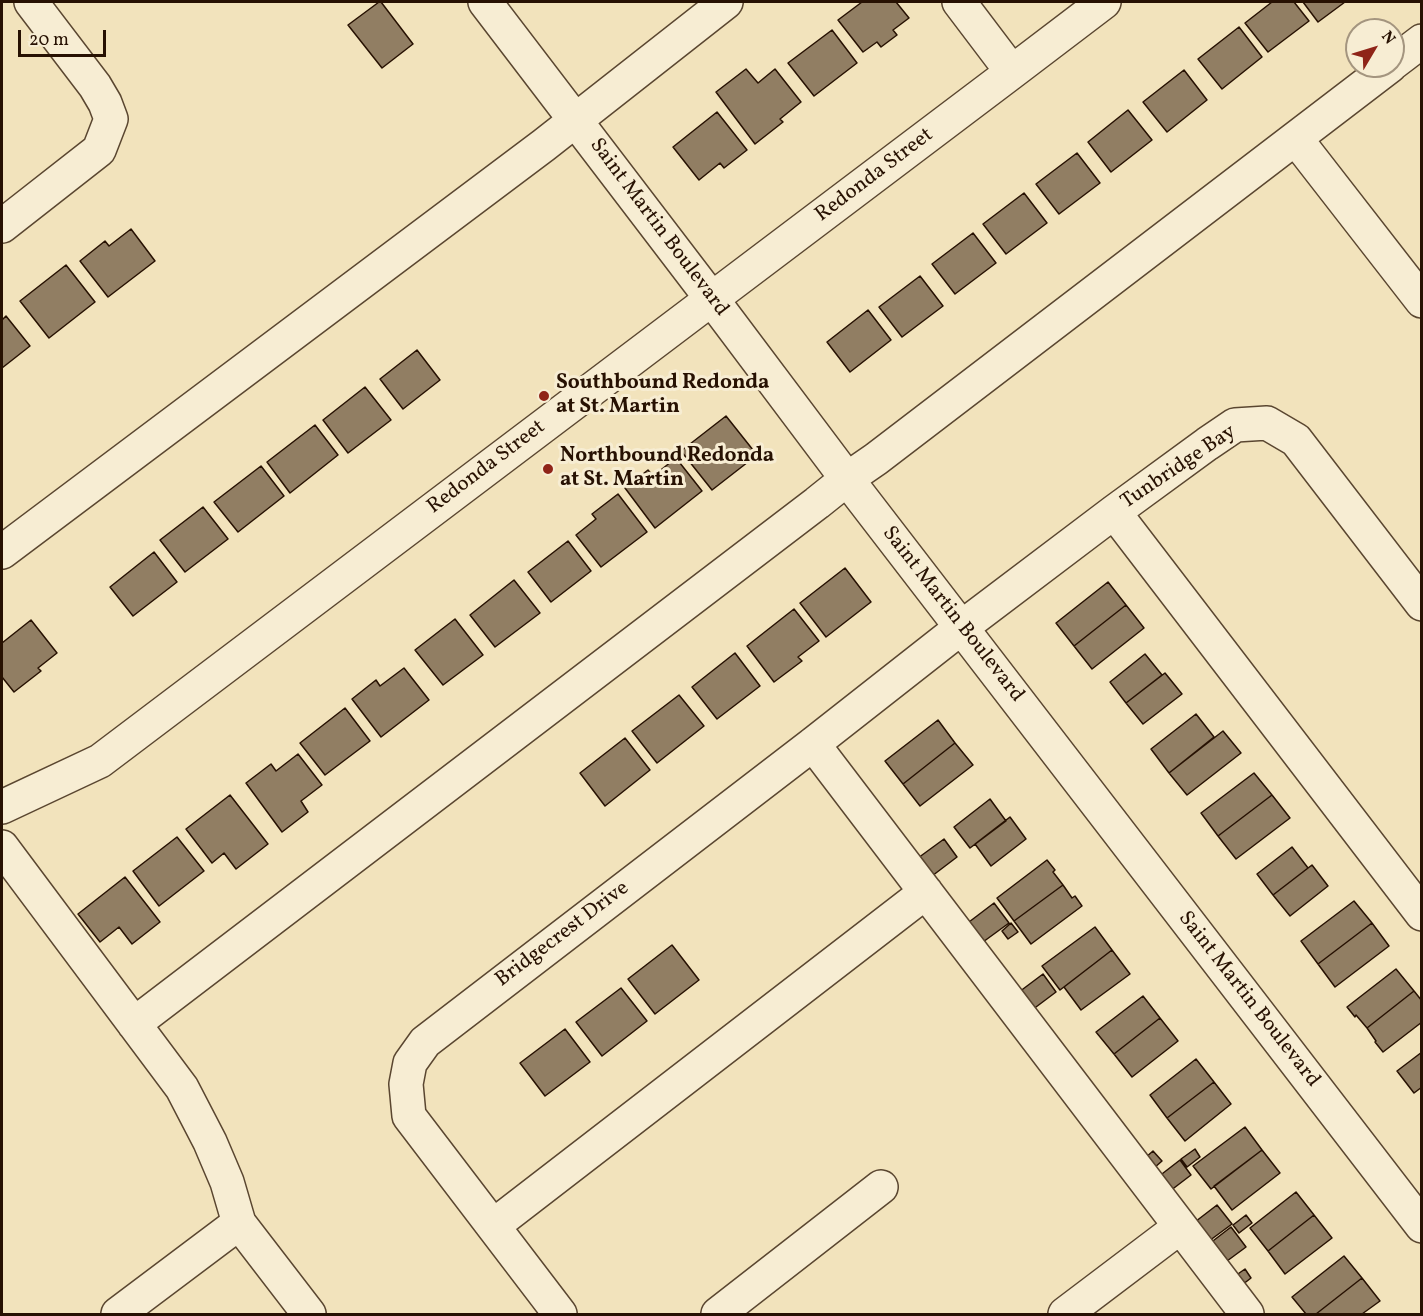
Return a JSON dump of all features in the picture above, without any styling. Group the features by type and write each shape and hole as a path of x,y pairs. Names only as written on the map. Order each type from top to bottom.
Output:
{"street":[{"path":"2,226 99,150 111,119 95,86 31,2"},
{"name":"Saint Martin Boulevard","path":"485,2 847,479 1422,1226"},
{"path":"2,552 544,145 725,2"},
{"path":"958,2 1012,72"},
{"name":"Redonda Street","path":"2,807 100,761 1104,2"},
{"path":"1405,54 1422,41"},
{"path":"134,1024 1374,78"},
{"path":"1296,139 1422,301"},
{"name":"Tunbridge Bay","path":"962,627 1114,512 1235,425 1267,423 1296,440 1422,604"},
{"path":"1114,512 1422,914"},
{"name":"Bridgecrest Drive","path":"560,1314 409,1116 406,1084 410,1064 425,1042 962,627"},
{"path":"813,744 1247,1314"},
{"path":"2,847 182,1088 210,1142 239,1223 309,1314"},
{"path":"493,1226 926,892"},
{"path":"718,1314 880,1187"},
{"path":"118,1314 239,1223"},
{"path":"1065,1314 1180,1227"}],"building":[{"path":"379,2 413,44 382,68 348,25"},
{"path":"862,2 896,2 909,18 893,30 897,35 881,47 877,42 863,52 838,20"},
{"path":"1272,2 1294,2 1309,21 1268,52 1245,23"},
{"path":"1303,2 1345,2 1318,22"},
{"path":"1239,27 1262,57 1222,89 1198,59"},
{"path":"832,30 857,63 814,96 788,63"},
{"path":"746,69 758,83 775,69 801,102 780,119 783,122 755,144 716,92"},
{"path":"1184,70 1207,100 1167,132 1143,102"},
{"path":"1128,110 1152,140 1111,172 1088,142"},
{"path":"717,112 747,150 724,168 720,163 699,180 673,147"},
{"path":"1077,153 1100,183 1059,214 1036,184"},
{"path":"1024,193 1047,223 1006,254 983,224"},
{"path":"131,229 155,261 108,297 80,261 105,241 109,246"},
{"path":"973,233 996,263 955,294 932,264"},
{"path":"66,265 95,302 49,338 20,301"},
{"path":"920,276 943,306 902,337 879,307"},
{"path":"868,310 891,340 850,372 827,342"},
{"path":"6,316 30,346 2,368 2,320"},
{"path":"417,350 440,380 403,409 380,379"},
{"path":"365,387 391,420 348,453 323,420"},
{"path":"726,416 757,455 712,490 681,451"},
{"path":"315,425 338,455 290,493 267,462"},
{"path":"676,458 702,491 655,528 625,488 648,470 653,476"},
{"path":"261,466 284,496 238,532 214,502"},
{"path":"618,494 647,532 601,567 576,535 596,519 592,514"},
{"path":"203,507 228,539 185,572 160,540"},
{"path":"568,541 591,571 551,602 528,572"},
{"path":"154,552 177,582 133,616 110,587"},
{"path":"845,568 871,602 826,637 800,603"},
{"path":"514,580 540,613 495,647 470,615"},
{"path":"1108,582 1126,605 1074,646 1056,623"},
{"path":"1126,605 1144,628 1092,669 1074,646"},
{"path":"794,609 819,641 798,657 802,661 774,682 747,646"},
{"path":"455,619 483,655 443,685 415,650"},
{"path":"31,620 57,653 38,668 41,671 14,692 2,677 2,643"},
{"path":"735,653 760,686 717,719 692,687"},
{"path":"1145,654 1162,675 1126,703 1110,682"},
{"path":"404,668 429,700 381,737 352,699 376,680 380,686"},
{"path":"1165,673 1182,694 1143,724 1126,703"},
{"path":"679,695 704,726 657,763 632,731"},
{"path":"345,708 370,741 325,775 300,743"},
{"path":"1196,714 1214,737 1169,773 1151,749"},
{"path":"938,720 955,743 903,784 885,761"},
{"path":"1223,731 1241,753 1187,795 1169,773"},
{"path":"625,738 650,770 605,806 580,773"},
{"path":"955,743 973,765 920,806 903,784"},
{"path":"298,754 322,785 301,801 308,812 282,832 246,783 271,764 276,771"},
{"path":"1254,773 1272,795 1218,836 1201,813"},
{"path":"230,795 268,844 236,869 224,853 212,863 186,829"},
{"path":"1272,795 1290,818 1236,859 1218,836"},
{"path":"990,799 1006,821 970,848 954,827"},
{"path":"1010,817 1026,839 991,866 975,844"},
{"path":"177,837 204,871 159,906 133,871"},
{"path":"944,839 957,857 932,876 918,858"},
{"path":"1292,847 1308,868 1273,895 1257,874"},
{"path":"1047,860 1063,885 1014,921 997,898"},
{"path":"1312,865 1328,886 1290,916 1273,895"},
{"path":"125,877 160,922 132,944 119,927 100,942 78,914"},
{"path":"1063,885 1072,898 1075,896 1082,906 1031,944 1014,921"},
{"path":"1354,901 1372,923 1318,964 1301,941"},
{"path":"994,903 1009,923 983,942 969,922"},
{"path":"1011,923 1018,932 1008,939 1002,931"},
{"path":"1372,923 1389,946 1335,987 1318,964"},
{"path":"1095,927 1112,950 1060,990 1042,966"},
{"path":"672,945 699,980 655,1014 628,979"},
{"path":"1112,950 1130,974 1081,1010 1064,987"},
{"path":"1396,969 1414,991 1367,1028 1347,1007"},
{"path":"1043,974 1056,992 1032,1010 1019,992"},
{"path":"621,988 647,1021 602,1056 576,1022"},
{"path":"1414,991 1422,1001 1422,1022 1383,1052 1367,1028"},
{"path":"1143,996 1160,1018 1114,1054 1096,1032"},
{"path":"1160,1018 1178,1041 1132,1077 1114,1054"},
{"path":"565,1029 590,1062 545,1096 520,1063"},
{"path":"1422,1052 1422,1087 1414,1093 1397,1071"},
{"path":"1196,1059 1214,1082 1167,1118 1150,1095"},
{"path":"1214,1082 1231,1104 1185,1141 1167,1118"},
{"path":"1245,1127 1262,1150 1211,1189 1193,1166"},
{"path":"1195,1149 1200,1157 1187,1167 1181,1159"},
{"path":"1262,1150 1280,1173 1232,1210 1214,1186"},
{"path":"1153,1151 1162,1161 1154,1168 1145,1158"},
{"path":"1180,1160 1191,1175 1170,1191 1158,1177"},
{"path":"1296,1192 1314,1215 1268,1251 1250,1228"},
{"path":"1217,1205 1232,1224 1205,1244 1191,1225"},
{"path":"1246,1215 1252,1223 1239,1233 1233,1225"},
{"path":"1314,1215 1332,1238 1285,1274 1268,1251"},
{"path":"1231,1227 1246,1247 1223,1264 1209,1244"},
{"path":"1344,1256 1362,1278 1316,1314 1306,1314 1292,1297"},
{"path":"1245,1269 1251,1278 1242,1285 1235,1276"},
{"path":"1362,1278 1380,1301 1362,1314 1316,1314"}],"place":[{"name":"Southbound Redonda at St. Martin","path":"544,396"},
{"name":"Northbound Redonda at St. Martin","path":"548,469"}]}
